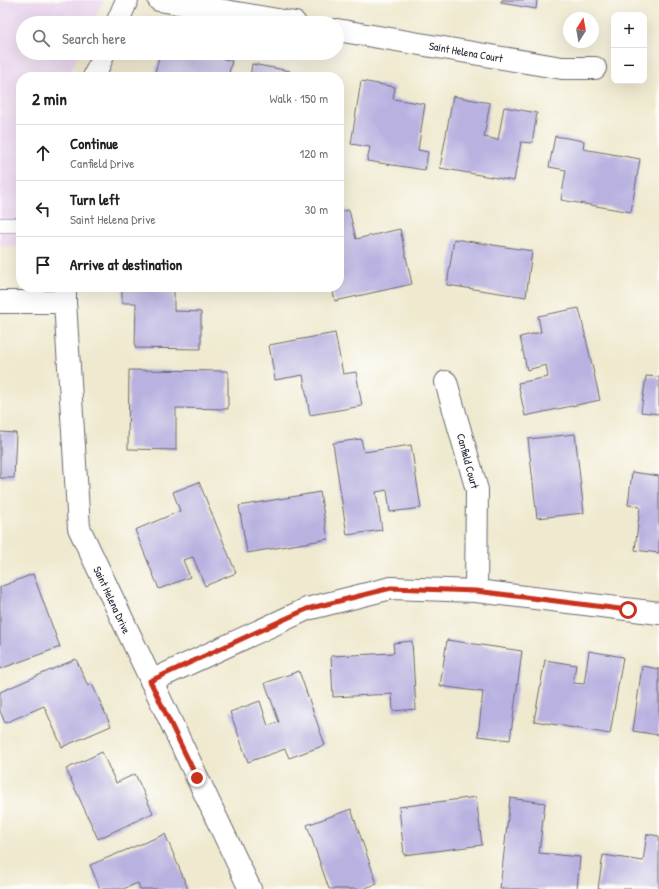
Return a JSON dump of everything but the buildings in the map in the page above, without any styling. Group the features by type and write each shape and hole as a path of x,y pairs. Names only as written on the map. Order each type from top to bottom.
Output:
{"street":[{"path":"120,16 127,0"},
{"path":"159,0 253,16"},
{"name":"Saint Helena Court","path":"344,31 562,68 595,68"},
{"path":"96,72 101,60"},
{"path":"0,302 65,294"},
{"name":"Saint Helena Drive","path":"65,294 79,528 150,681 250,889"},
{"name":"Canfield Court","path":"446,382 477,490 476,591"},
{"path":"150,681 307,609 391,588 476,591 659,613"}],"lane":[{"path":"0,225 16,225"}],"shaded area":[{"path":"0,0 104,0 96,16 16,16 16,60 76,60 70,72 16,72 16,247 0,247"}],"route":[{"path":"197,778 150,681 307,609 391,588 476,591 628,610"}]}
